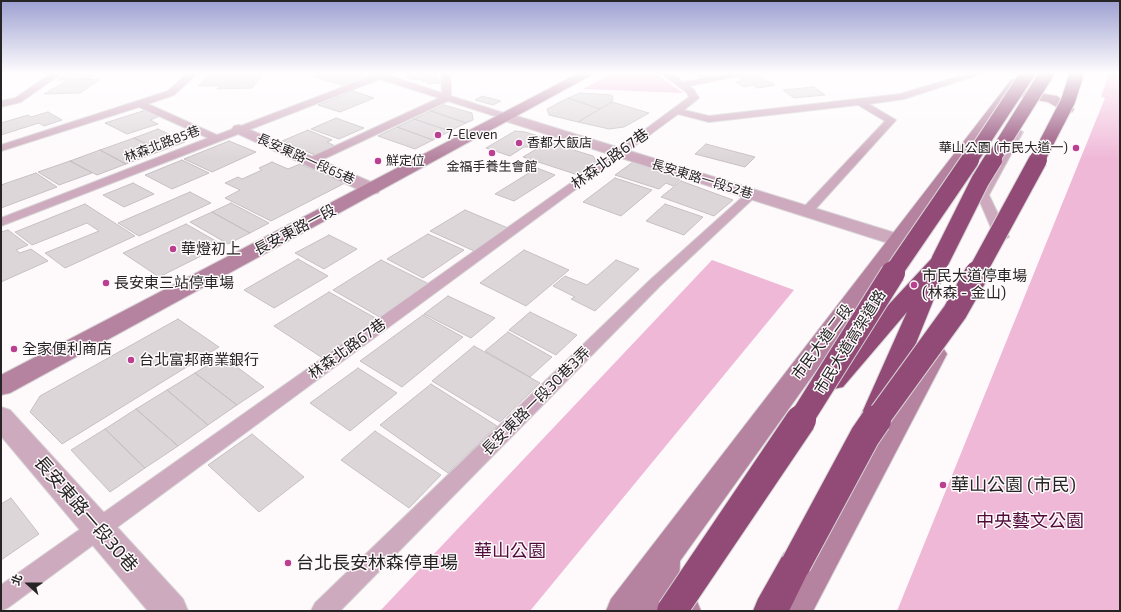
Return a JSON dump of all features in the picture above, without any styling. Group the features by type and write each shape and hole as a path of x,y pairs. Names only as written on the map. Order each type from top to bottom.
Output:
{"highway":[{"name":"市民大道高架道路","path":"672,611 810,407 891,276 964,170 1005,102"},
{"path":"770,611 865,436 940,261 980,181 1029,102"},
{"path":"865,436 955,312 1013,208 1068,102"},
{"path":"810,407 940,261"}],"street":[{"name":"長安東路一段","path":"1,386 536,102"},
{"name":"市民大道二段","path":"623,611 1002,102"},
{"path":"794,611 924,373 993,258 1002,236 1067,102"},
{"name":"長安東路一段52巷","path":"507,117 898,240"},
{"name":"長安東路一段65巷","path":"240,129 372,189"},
{"name":"長安東路一段30巷","path":"1,416 97,528 171,611"},
{"path":"664,556 662,595 684,611"},
{"path":"642,611 655,604 664,611"}],"lane":[{"path":"1,104 11,102"},
{"path":"1,148 146,102"},
{"name":"林森北路85巷","path":"1,222 307,102"},
{"path":"311,161 439,102"},
{"path":"458,102 507,117"},
{"name":"林森北路67巷","path":"1,599 97,528 620,153 689,102"},
{"path":"807,211 891,120 859,102"},
{"path":"677,111 709,119 863,102"},
{"path":"140,104 216,138"},
{"path":"1002,236 983,195 1018,132"},
{"name":"長安東路一段30巷3弄","path":"323,611 655,283 752,194"}],"green space":[{"name":"中央藝文公園","path":"1104,102 1120,102 1120,611 897,611"},
{"name":"華山公園","path":"712,260 794,290 530,611 380,611"}],"building":[{"path":"327,102 365,102 340,112 318,105"},
{"path":"481,102 500,102 493,105"},
{"path":"561,102 578,102 600,109 578,122 549,115 547,109"},
{"path":"578,102 612,102 600,109"},
{"path":"612,102 649,113 624,127 609,129 578,122"},
{"path":"444,105 472,113 473,120 466,123 431,111"},
{"path":"146,110 160,116 150,120 158,124 127,134 105,123"},
{"path":"431,111 466,123 450,131 414,119"},
{"path":"48,112 62,120 44,126 39,123 1,135 1,123 28,115 31,117"},
{"path":"336,118 364,128 339,139 311,129"},
{"path":"414,119 450,131 433,140 397,127"},
{"path":"397,127 433,140 415,149 378,136"},
{"path":"158,129 185,142 161,151 134,138"},
{"path":"308,130 332,140 327,142 335,146 315,155 282,141"},
{"name":"香都大飯店","path":"515,131 525,132 549,139 537,147 524,147 510,156 486,148"},
{"path":"134,138 161,151 126,164 100,150"},
{"path":"229,141 256,152 212,172 184,159"},
{"path":"548,142 593,156 597,162 578,175 523,157"},
{"path":"706,144 755,157 745,167 695,154"},
{"path":"100,150 126,164 97,175 70,161"},
{"path":"182,160 209,173 172,189 145,175"},
{"path":"70,161 92,173 59,185 38,172"},
{"path":"272,162 288,169 300,164 345,183 271,221 225,198 240,190 225,183 238,177 242,179 262,170 259,168"},
{"path":"633,162 683,177 673,186 666,183 659,189 615,175"},
{"path":"537,168 555,175 514,201 495,194"},
{"path":"36,173 57,187 1,208 1,185"},
{"path":"615,178 652,190 621,216 583,202"},
{"path":"681,181 733,200 714,216 661,197"},
{"path":"133,183 154,194 124,207 103,195"},
{"path":"190,192 211,203 139,236 118,223"},
{"path":"231,203 269,223 250,233 212,212"},
{"path":"85,204 135,236 65,268 45,253 99,231 87,223 32,245 15,232"},
{"path":"665,204 703,217 684,235 646,221"},
{"path":"465,210 508,228 474,251 430,231"},
{"path":"212,212 250,233 228,244 190,222"},
{"name":"華燈初上","path":"186,224 223,245 159,277 123,253"},
{"path":"8,230 28,245 16,250 20,253 31,249 48,261 1,282 1,232"},
{"path":"428,234 464,250 423,278 387,259"},
{"path":"329,235 357,249 324,269 295,253"},
{"path":"524,250 569,270 526,306 480,283"},
{"path":"298,259 328,276 274,308 244,290"},
{"path":"381,260 431,285 383,319 333,290"},
{"path":"616,260 639,269 595,311 571,299 575,297 553,286 565,276 587,285"},
{"path":"329,292 379,320 324,359 274,326"},
{"path":"448,296 495,318 471,338 424,314"},
{"path":"530,312 577,335 556,355 509,330"},
{"path":"423,315 463,337 402,387 360,361"},
{"path":"178,319 219,347 62,444 30,412 40,396"},
{"path":"508,332 552,357 530,377 485,351"},
{"path":"474,346 540,383 500,422 432,381"},
{"path":"222,356 264,387 237,405 195,373"},
{"path":"358,368 397,393 350,431 310,403"},
{"path":"195,373 237,405 208,425 167,390"},
{"path":"431,384 497,426 448,473 380,425"},
{"path":"167,390 208,425 178,446 136,409"},
{"path":"136,409 178,446 145,468 105,429"},
{"path":"105,429 145,468 110,492 71,450"},
{"path":"375,431 441,475 409,508 341,460"},
{"path":"252,434 304,477 259,512 208,465"},
{"path":"11,498 39,534 1,560 1,504"}],"place":[{"name":"7-Eleven","path":"438,135"},
{"name":"香都大飯店","path":"519,143"},
{"name":"華山公園 (市民大道一)","path":"1076,148"},
{"name":"金福手養生會館","path":"492,153"},
{"name":"鮮定位","path":"378,161"},
{"name":"華燈初上","path":"173,249"},
{"name":"長安東三站停車場","path":"106,283"},
{"name":"市民大道停車場 (林森 - 金山)","path":"914,285"},
{"name":"全家便利商店","path":"14,349"},
{"name":"台北富邦商業銀行","path":"131,360"},
{"name":"華山公園 (市民)","path":"943,485"},
{"name":"台北長安林森停車場","path":"288,563"}]}
